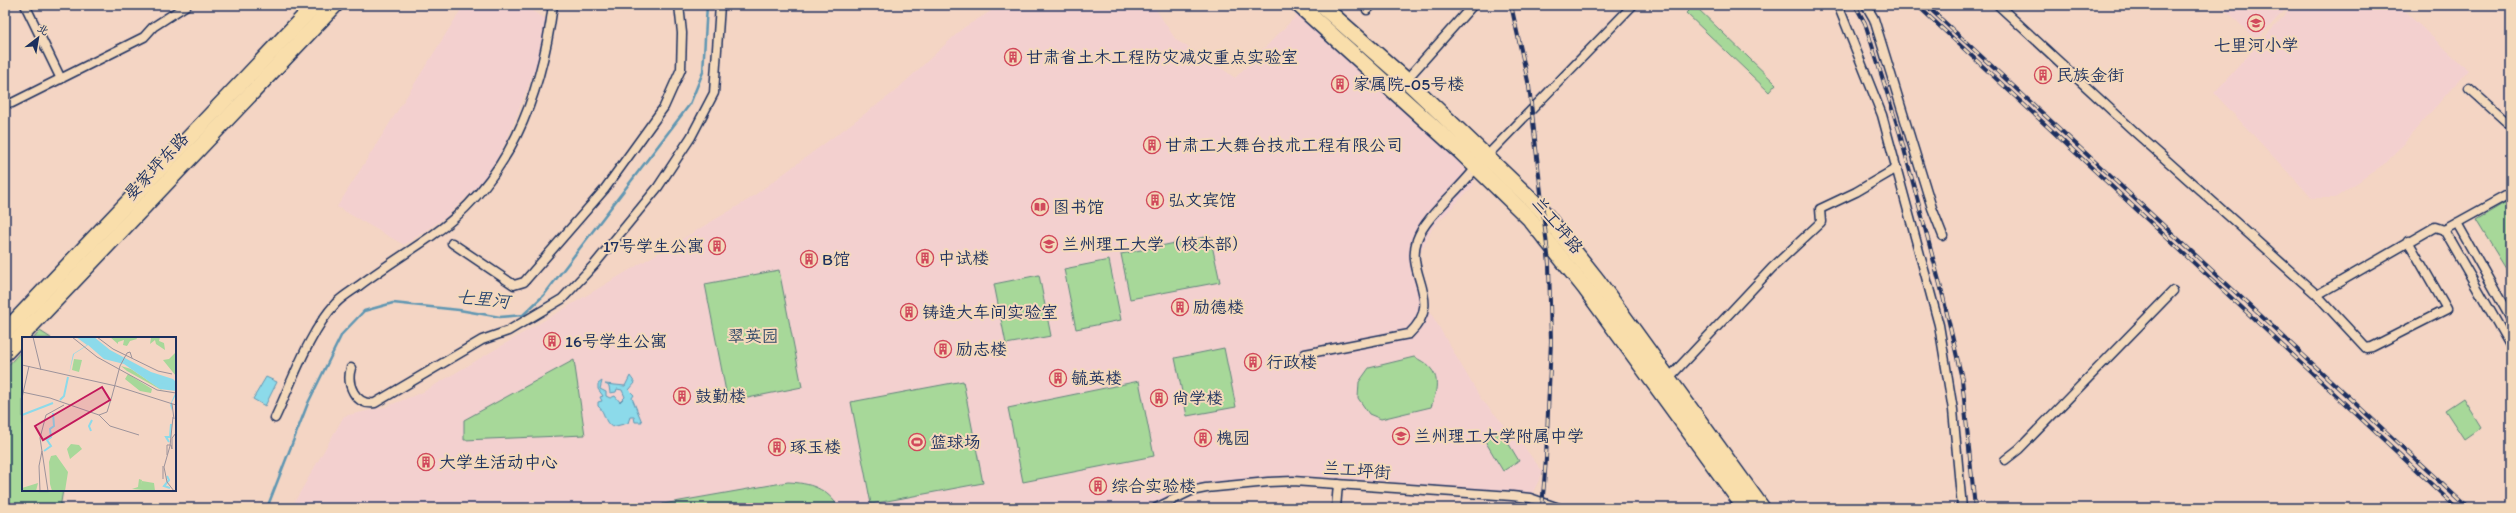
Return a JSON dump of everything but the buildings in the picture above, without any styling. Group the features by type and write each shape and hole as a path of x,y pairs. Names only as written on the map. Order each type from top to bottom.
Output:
{"highway":[{"name":"晏家坪东路","path":"5,332 315,5"},
{"name":"晏家坪东路","path":"5,353 335,5"},
{"name":"兰工坪路","path":"1299,5 1482,161 1540,208 1570,245 1762,508"},
{"name":"兰工坪路","path":"1321,5 1406,80 1482,161 1559,254 1745,508"}],"street":[{"path":"25,5 61,79"},
{"path":"12,103 144,37 153,27 187,5"},
{"path":"275,418 321,323 336,303 457,216 481,192 499,169 515,143 531,106 544,56 554,5"},
{"path":"452,243 514,285 524,282 604,190 664,107 681,69 682,33 679,5"},
{"path":"351,368 349,382 356,396 366,403 378,402 482,340 508,332 562,299 594,265 658,187 694,131 714,93 720,5"},
{"path":"1406,80 1473,5"},
{"path":"1305,354 1409,334 1419,325 1424,316 1425,303 1416,260 1418,239 1423,228 1466,181 1482,161 1633,5"},
{"path":"1838,5 1882,115 1939,325 1953,410 1962,508"},
{"path":"1866,5 1874,19 1932,208 1943,236"},
{"path":"1998,5 2135,132 2317,295 2366,348 2372,347 2448,309 2408,241"},
{"path":"2469,88 2511,126"},
{"path":"1668,379 1772,268 1821,222 1820,209 1856,192 1897,168"},
{"path":"2444,230 2511,192"},
{"path":"2457,223 2511,319"},
{"path":"2317,295 2408,241 2435,227 2444,230 2511,347"},
{"path":"2005,460 2019,449 2173,291"},
{"name":"兰工坪街","path":"1156,508 1191,491 1214,487 1268,482 1338,484 1512,496 1530,498 1559,508"},
{"path":"1336,508 1338,484"}],"shaded area":[{"path":"464,5 521,5 548,20 536,67 506,142 486,178 446,217 404,245 337,207"},
{"name":"兰州理工大学（校本部）","path":"1001,5 1153,5 1176,40 1209,59 1235,78 1303,9 1477,166 1473,186 1433,227 1416,260 1425,303 1481,399 1521,443 1543,472 1530,498 1292,481 1206,488 1156,508 291,508 344,416 385,407 423,392 748,200 893,93 963,28"},
{"name":"七里河小学","path":"2221,5 2290,5 2256,40"},
{"path":"2294,5 2398,5 2468,70 2387,162 2335,198 2312,198 2214,93"}],"green space":[{"path":"1694,5 1776,84 1769,92 1686,13"},
{"path":"2511,199 2511,277 2476,220"},
{"path":"1210,236 1220,282 1130,299 1121,254"},
{"path":"1109,260 1121,320 1076,329 1064,269"},
{"name":"翠英园","path":"779,270 802,387 728,402 705,284"},
{"path":"1039,275 1051,336 1006,344 994,284"},
{"path":"40,331 49,337 35,337"},
{"path":"1224,348 1236,407 1187,416 1175,358"},
{"path":"22,350 22,491 63,491 60,508 5,508 5,369"},
{"path":"1414,357 1429,366 1436,378 1436,391 1431,407 1381,419 1369,414 1358,398 1359,382 1369,368"},
{"path":"574,360 585,435 464,440 464,420"},
{"name":"篮球场","path":"963,381 983,483 871,504 851,402"},
{"path":"1139,381 1154,456 1023,482 1008,408"},
{"path":"2463,398 2481,427 2464,439 2445,410"},
{"path":"1501,431 1519,461 1503,471 1485,441"},
{"path":"788,482 811,485 823,491 839,508 658,508 663,504"}],"water":[{"path":"630,376 635,383 629,390 634,395 632,398 642,422 635,422 634,417 630,417 628,423 612,427 607,422 598,406 598,402 602,401 600,397 603,396 598,389 598,384 602,381 600,389 606,392 606,396 610,398 615,396 620,402 625,397 622,390 617,389 616,392 610,393 609,386 605,384 625,386"},
{"path":"266,377 277,382 265,406 253,399"}],"waterway":[{"name":"七里河","path":"267,508 308,403 342,334 364,311 393,303 459,310 500,317 523,315 544,295 690,104 703,72 707,5"}],"railway":[{"path":"1511,5 1529,86 1549,264 1551,341 1546,459 1542,508"},
{"path":"1855,5 1865,23 1900,134 1942,292 1962,379 1975,508"},
{"path":"1917,5 2457,508"},
{"path":"1926,5 2468,508"}],"place":[{"name":"七里河小学","path":"2256,23"},
{"name":"甘肃省土木工程防灾减灾重点实验室","path":"1013,57"},
{"name":"民族金街","path":"2043,75"},
{"name":"家属院-05号楼","path":"1340,84"},
{"name":"甘肃工大舞台技术工程有限公司","path":"1152,145"},
{"name":"弘文宾馆","path":"1155,200"},
{"name":"图书馆","path":"1040,207"},
{"name":"兰州理工大学（校本部）","path":"1049,244"},
{"name":"17号学生公寓","path":"717,246"},
{"name":"中试楼","path":"925,258"},
{"name":"B馆","path":"809,259"},
{"name":"励德楼","path":"1180,307"},
{"name":"铸造大车间实验室","path":"909,312"},
{"name":"16号学生公寓","path":"552,341"},
{"name":"励志楼","path":"943,349"},
{"name":"行政楼","path":"1253,362"},
{"name":"毓英楼","path":"1058,378"},
{"name":"鼓勤楼","path":"682,396"},
{"name":"尚学楼","path":"1159,398"},
{"name":"兰州理工大学附属中学","path":"1401,436"},
{"name":"槐园","path":"1203,438"},
{"name":"篮球场","path":"917,442"},
{"name":"琢玉楼","path":"777,447"},
{"name":"大学生活动中心","path":"426,462"},
{"name":"综合实验楼","path":"1098,486"}]}
